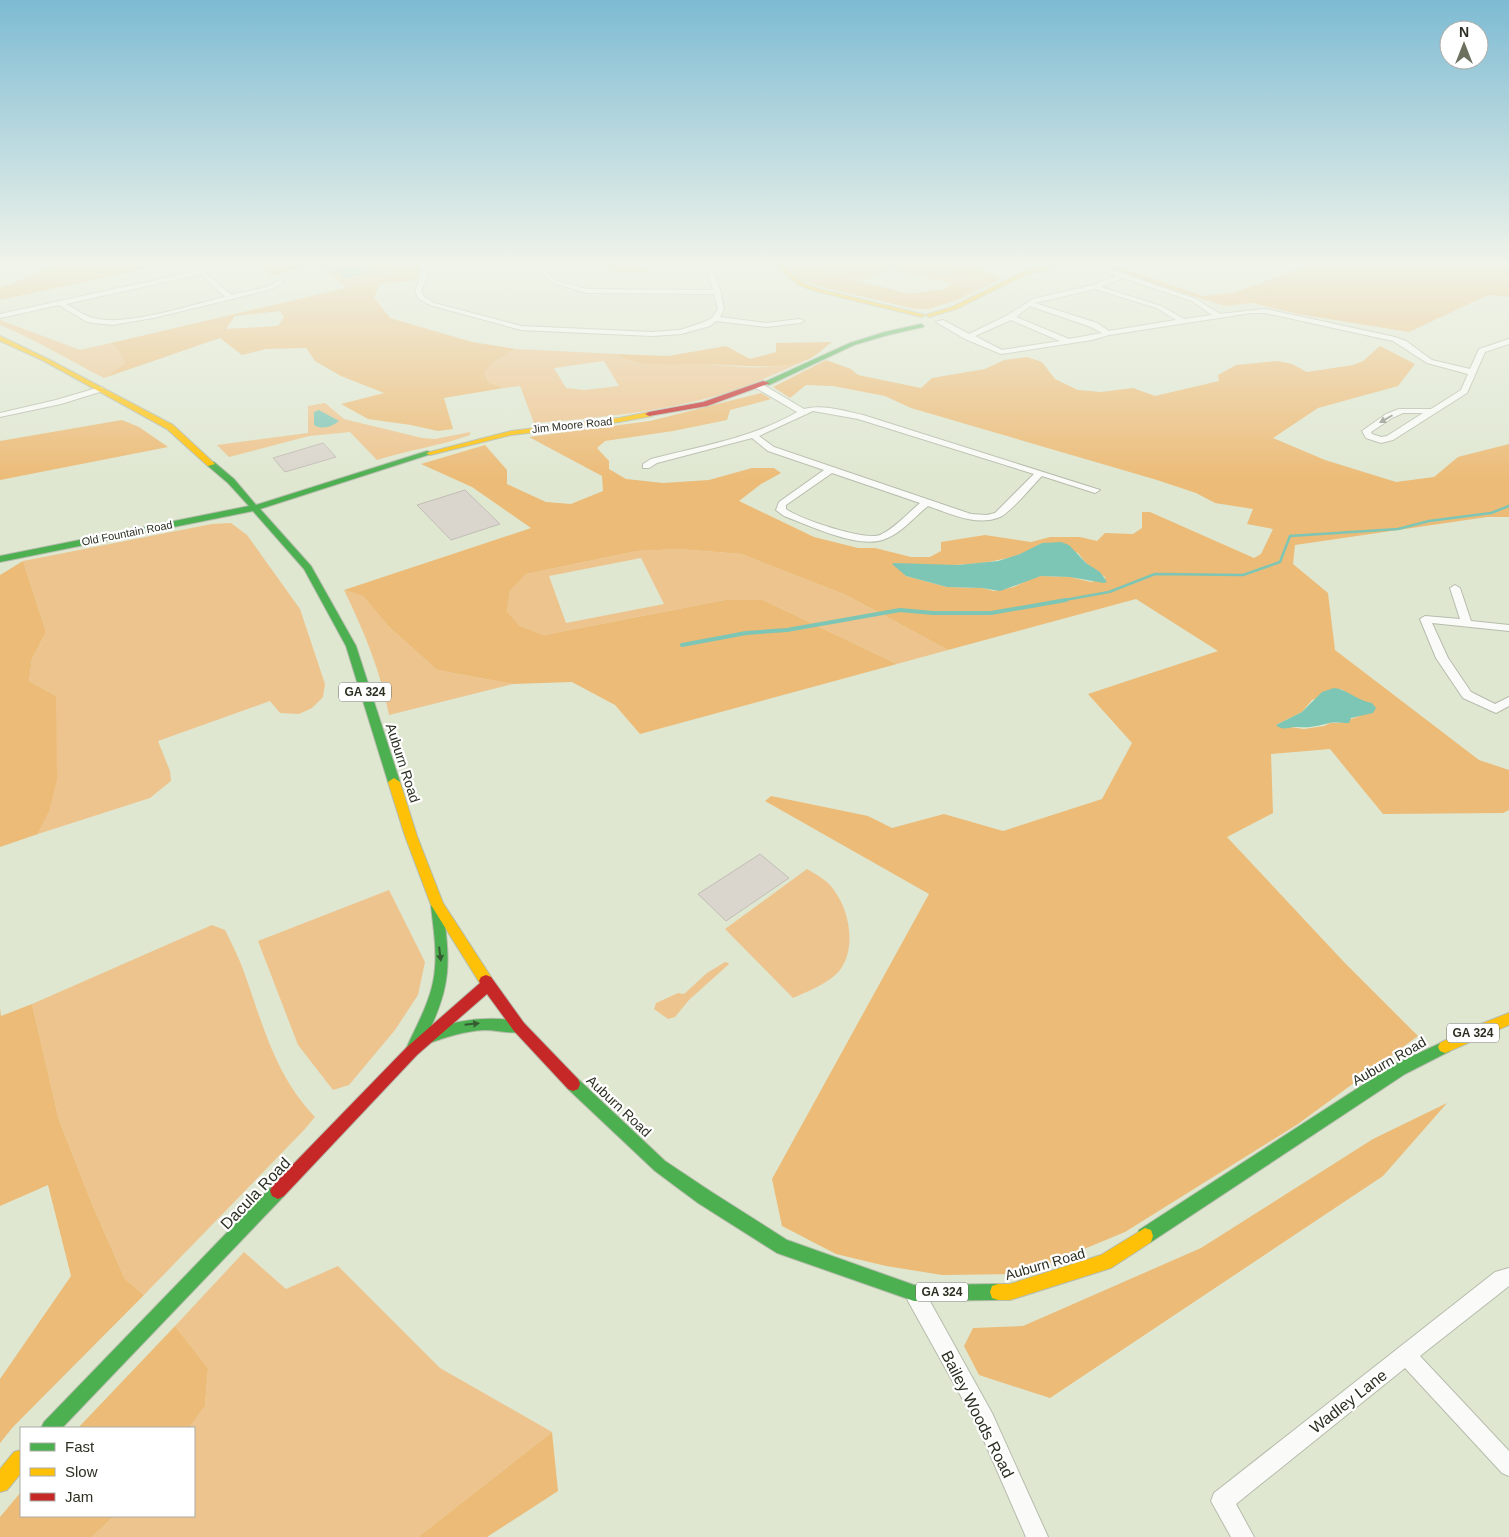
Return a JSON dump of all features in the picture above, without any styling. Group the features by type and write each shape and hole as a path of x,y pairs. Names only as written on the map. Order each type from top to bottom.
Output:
{"main road":[{"name":"Jim Moore Road","path":"254,508 440,450 511,432 619,420 704,404 759,386 837,350 879,336"},
{"name":"Auburn Road","path":"0,338 97,387 170,427 231,481 308,568 351,646 405,818 437,905 488,985 519,1028 583,1094 653,1159 704,1197 783,1247 914,1293 1010,1292 1105,1262 1400,1069 1473,1033 1509,1019"},
{"name":"Old Fountain Road","path":"0,559 254,508"},
{"path":"412,1051 430,1016 438,991 442,967 437,905"},
{"name":"Dacula Road","path":"51,1427 412,1051 488,985"},
{"path":"427,1038 455,1026 485,1023 503,1024 519,1028"},
{"path":"0,1483 20,1460"}],"street":[{"path":"1057,336 1068,342"},
{"path":"968,337 1001,352 1099,336"},
{"path":"1384,336 1404,342 1424,359 1440,365 1472,372"},
{"path":"1433,411 1402,411 1389,416 1366,431 1369,436 1381,440 1390,438 1433,411 1464,391 1482,351 1509,341"},
{"path":"759,386 803,412"},
{"path":"0,415 58,402 97,387"},
{"path":"646,466 654,460 753,435 813,409 860,417 1095,490"},
{"path":"753,435 771,449 970,517 987,518 998,515 1040,473"},
{"path":"831,469 782,504 781,510 787,514 862,540 878,540 890,534 926,502"},
{"path":"1455,588 1466,623"},
{"path":"1509,628 1425,619 1442,658 1466,695 1496,709 1509,701"},
{"name":"Wadley Lane","path":"1243,1537 1222,1501 1502,1279 1509,1277"},
{"name":"Bailey Woods Road","path":"914,1293 985,1420 1037,1537"},
{"path":"1406,1355 1509,1466"}],"shaded area":[{"path":"22,336 42,336 80,350 111,343 119,351 125,363 104,378"},
{"path":"142,336 451,336 472,342 516,349 493,362 484,373 488,382 504,388 444,398 453,429 438,431 368,419 341,404 384,393 341,376 315,361 306,348 266,349 242,355 220,338 104,378 125,363 119,351 111,343"},
{"path":"832,342 807,360 792,364 767,366 658,365 636,362 615,354 668,356 726,346 750,359 776,352 776,343"},
{"path":"1380,346 1415,364 1398,386 1318,408 1273,438 1325,460 1396,482 1434,477 1458,457 1509,444 1509,517 1487,517 1295,545 1293,564 1328,593 1335,650 1479,760 1509,770 1509,810 1503,813 1383,814 1330,749 1271,754 1273,813 1227,837 1343,961 1418,1036 1298,1124 1125,1232 1024,1274 942,1275 886,1266 836,1254 782,1226 772,1179 929,894 765,801 771,796 868,816 892,828 944,814 1003,831 1102,799 1132,743 1088,694 1218,651 1136,599 948,650 846,595 741,554 679,549 637,551 526,574 510,591 507,611 520,626 544,635 725,600 763,600 897,664 640,734 615,705 572,682 513,684 437,670 388,626 363,596 344,590 531,528 472,487 421,464 485,445 507,470 507,484 546,502 571,504 603,491 602,476 529,437 650,421 761,393 771,399 730,410 727,420 673,431 605,441 597,448 609,461 609,469 626,479 663,483 709,480 752,468 774,468 781,473 761,484 739,501 814,537 858,548 875,548 911,557 930,557 941,551 941,542 985,535 1031,542 1050,537 1080,537 1097,541 1105,533 1133,534 1142,528 1142,512 1150,512 1254,558 1261,554 1273,529 1247,524 1253,509 1215,503 1196,493 1157,480 911,408 885,396 833,386 806,385 790,398 773,387 826,360 851,369 858,375 921,388 932,378 985,369 1004,360 1027,357 1042,362 1055,379 1078,390 1101,392 1133,388 1155,396 1219,381 1218,375 1236,365 1278,361 1292,364 1307,372 1353,365 1363,361","holes":["1042,543 1078,553 1086,563 1106,578 1091,582 1070,577 1041,576 1014,587 994,591 982,588 947,587 906,576 894,563 957,565 988,562 1018,555","1341,689 1362,702 1372,703 1360,716 1339,723 1330,723 1324,726 1304,729 1276,725 1302,712 1312,700"]},
{"path":"516,349 615,354 634,362 653,364 694,363 759,367 805,361 744,387 700,400 629,413 534,423 520,386 504,388 488,382 483,373 493,362","holes":["604,361 619,386 585,390 566,388 554,368"]},
{"path":"325,403 344,419 422,438 435,439 470,432 470,435 377,460 350,432 309,436 229,457 217,445 308,433 308,406"},
{"path":"122,420 139,427 168,447 0,480 0,441"},
{"path":"231,523 247,535 300,609 325,684 323,697 312,708 299,714 280,713 270,701 158,741 170,771 171,781 150,798 38,834 49,812 56,696 29,681 32,659 46,632 23,561 212,524"},
{"path":"679,549 741,554 846,595 948,650 897,664 763,600 725,600 544,635 520,626 507,611 510,591 526,574 637,551","holes":["641,558 664,604 566,623 549,576"]},
{"path":"23,561 46,632 32,659 29,681 56,696 57,779 49,812 38,834 0,847 0,575"},
{"path":"344,590 363,596 388,626 437,670 513,684 389,715 371,651"},
{"path":"807,869 829,884 836,892 848,924 849,947 842,967 833,977 793,998 725,929"},
{"path":"389,890 425,962 418,995 395,1030 349,1085 333,1090 298,1045 258,941"},
{"path":"212,925 225,930 242,967 264,1030 280,1067 301,1101 315,1117 144,1295 125,1279 92,1204 59,1120 32,1004"},
{"path":"725,962 729,963 728,965 689,1000 675,1017 668,1019 654,1009 656,1003 678,993 684,994 707,973"},
{"path":"32,1004 59,1120 92,1204 125,1279 144,1295 13,1427 0,1443 0,1379 71,1276 48,1185 0,1206 0,1008 1,1016"},
{"path":"1447,1103 1383,1176 1050,1398 979,1375 964,1346 973,1328 1023,1326 1201,1248 1373,1139"},
{"path":"244,1252 286,1289 338,1266 440,1368 552,1432 418,1537 92,1537 113,1517 195,1517 195,1427 190,1427 205,1406 208,1368 175,1326"},
{"path":"175,1326 208,1368 205,1406 190,1427 79,1427"},
{"path":"552,1432 558,1491 487,1537 418,1537"},
{"path":"20,1493 20,1517 113,1517 92,1537 0,1537 0,1517"}],"water":[{"path":"319,410 339,421 327,427 314,425 314,412"},
{"path":"1061,542 1069,545 1086,563 1100,572 1107,582 1070,577 1041,576 1000,591 982,588 947,587 906,576 892,564 958,565 998,561 1020,554 1042,543"},
{"path":"1334,688 1372,703 1376,708 1373,713 1351,718 1349,723 1284,728 1276,725 1302,712 1322,692"}],"building":[{"path":"323,443 336,457 285,472 273,458"},
{"path":"465,490 500,524 451,540 417,505"},
{"path":"760,854 789,878 726,921 698,894"}],"waterway":[{"path":"1059,601 1109,592 1155,574 1243,575 1280,562 1290,536 1398,529 1429,521 1491,513 1509,506"},
{"path":"682,645 746,633 787,630 900,610 933,613 991,613 1066,600"}],"traffic: fast":[{"path":"766,383 852,344 878,336"},
{"path":"0,559 254,508 430,453"},
{"path":"211,464 231,481 308,568 351,646 394,782"},
{"path":"412,1051 431,1011 441,979 442,953 437,906"},
{"path":"427,1038 472,1025 495,1024 519,1027"},
{"path":"1145,1236 1400,1069 1445,1047"},
{"path":"573,1084 660,1166 704,1197 783,1247 914,1293 998,1292"},
{"path":"51,1427 278,1191"}],"traffic: slow":[{"path":"0,338 46,360 170,427 211,464"},
{"path":"430,453 511,433 619,420 649,414"},
{"path":"394,782 411,836 437,905 486,981"},
{"path":"1445,1047 1473,1033 1509,1019"},
{"path":"998,1292 1010,1292 1105,1262 1145,1236"},
{"path":"0,1483 20,1460"}],"traffic: jam":[{"path":"649,414 704,404 766,383"},
{"path":"486,981 519,1027 573,1084"},
{"path":"278,1191 412,1051 488,985"}]}
